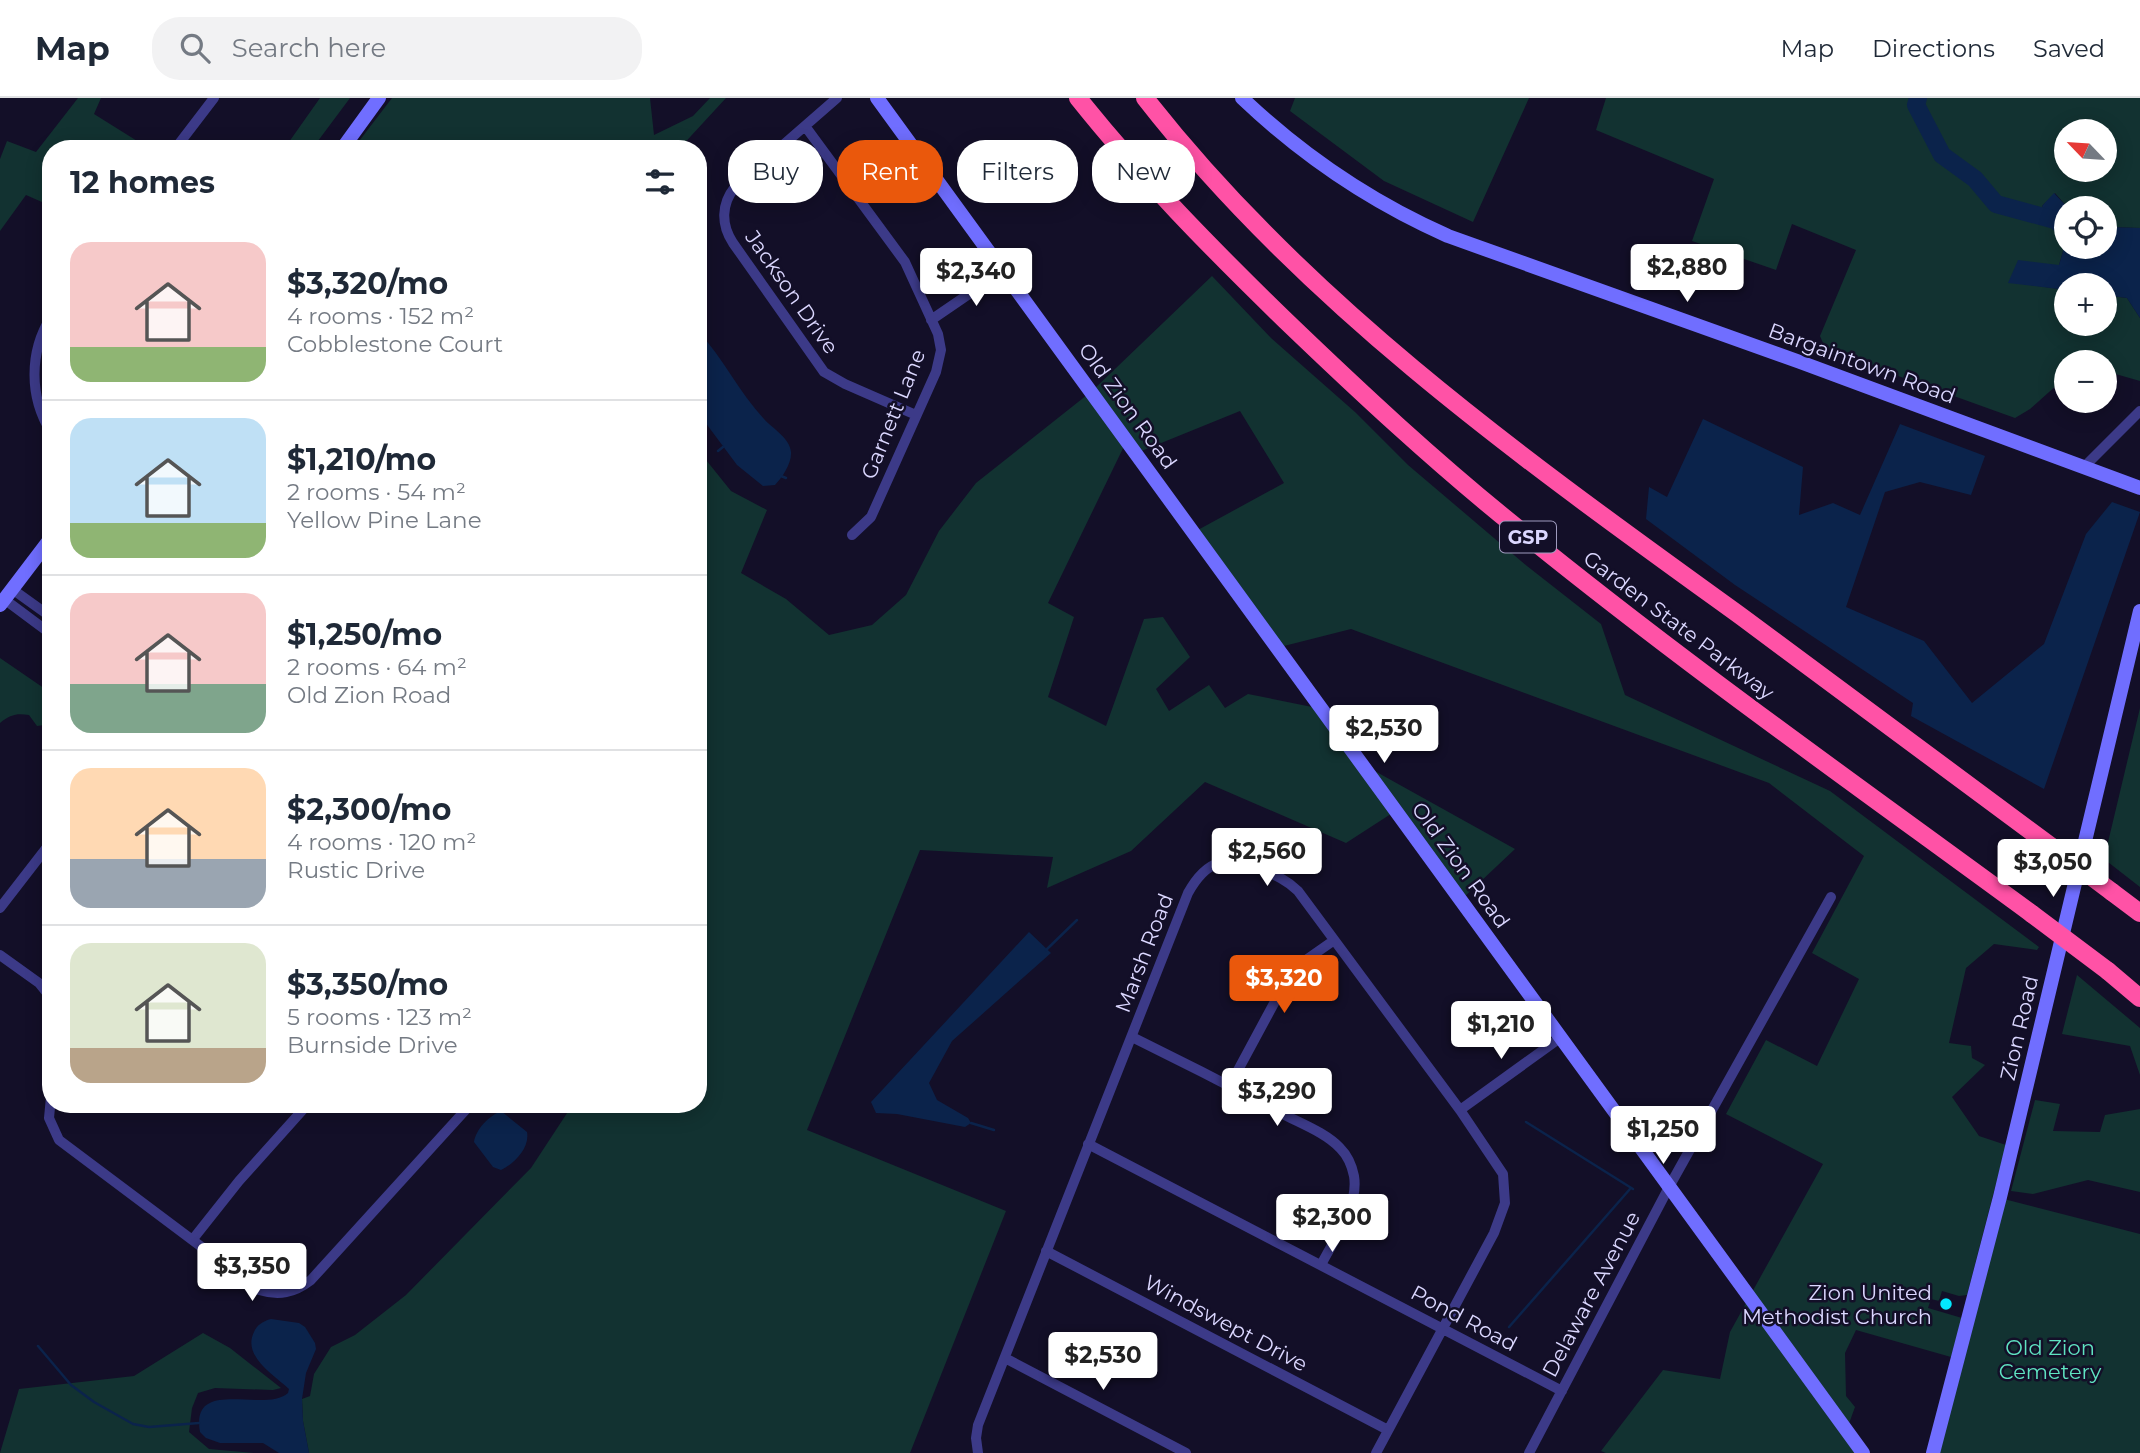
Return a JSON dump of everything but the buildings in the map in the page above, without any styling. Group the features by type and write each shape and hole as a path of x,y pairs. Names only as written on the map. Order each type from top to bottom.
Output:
{"highway":[{"name":"Garden State Parkway","path":"1078,98 1150,183 1227,263 1349,382 1436,460 1609,602 2032,914 2140,998"},
{"name":"Garden State Parkway","path":"1145,98 1273,242 1404,361 1556,481 2140,913"}],"street":[{"path":"182,140 214,98"},
{"path":"349,140 379,98"},
{"name":"Jackson Drive","path":"837,98 732,190 725,208 726,230 824,372 916,415"},
{"name":"Old Zion Road","path":"877,98 1863,1453"},
{"name":"Bargaintown Road","path":"1242,98 1336,176 1401,214 1448,236 2140,488"},
{"name":"Garnett Lane","path":"805,126 899,251 939,338 941,356 871,517 852,535"},
{"path":"931,320 1004,270"},
{"path":"42,336 37,346 34,371 38,405 42,413"},
{"path":"2084,467 2140,411"},
{"path":"6,598 42,550"},
{"path":"6,598 42,613"},
{"path":"6,598 42,627"},
{"name":"Zion Road","path":"1933,1453 2024,1102 2140,611"},
{"path":"0,908 42,854"},
{"name":"Marsh Road","path":"978,1453 978,1425 1188,893 1202,872 1213,865 1234,860 1285,880 1298,891 1460,1110 1503,1174 1505,1203 1494,1233 1376,1453"},
{"name":"Delaware Avenue","path":"1529,1453 1669,1187 1831,897"},
{"path":"1230,1086 1286,981 1303,962 1333,941"},
{"path":"0,955 42,988"},
{"path":"1132,1037 1230,1086 1340,1147 1350,1163 1355,1192 1321,1265"},
{"path":"1460,1110 1560,1038"},
{"path":"49,1113 49,1118 59,1140 259,1290 285,1294 311,1280 463,1113"},
{"path":"193,1239 239,1181 300,1113"},
{"name":"Pond Road","path":"1088,1144 1562,1391"},
{"name":"Windswept Drive","path":"1046,1251 1388,1430"},
{"path":"1005,1358 1186,1453"}],"green space":[{"path":"78,98 101,98 94,114 136,140 45,140"},
{"path":"320,98 350,98 319,140 290,140"},
{"path":"392,98 650,98 654,135 693,116 710,98 726,98 687,140 360,140"},
{"path":"1295,98 1529,98 1473,222 1384,181 1290,111"},
{"path":"1606,98 2140,98 2140,228 2117,227 2117,196 2058,196 2055,193 2042,206 2054,224 2054,259 2061,259 2059,265 2009,282 2054,288 2054,336 2117,336 2117,297 2127,298 2140,318 2140,381 2117,374 2117,350 2054,350 2054,388 2030,409 2015,418 1826,350 1820,336 1856,250 1792,224 1776,270 1692,241 1714,179 1596,130"},
{"path":"7,141 36,152 42,144 42,202 26,195 0,231 0,159"},
{"path":"1212,276 1271,338 1355,412 1408,465 1527,566 1601,624 1625,695 1830,791 2039,947 2037,950 1994,944 1966,968 1949,1043 1971,1046 1972,1058 1985,1065 1952,1097 1979,1136 2006,1145 1967,1295 1959,1296 1942,1291 1939,1301 1931,1299 1928,1308 1962,1318 1951,1357 1856,1330 1845,1353 1846,1396 1855,1407 1847,1429 1858,1453 1601,1451 1663,1370 1720,1379 1730,1332 1823,1164 1726,1114 1766,1040 1817,1066 1859,979 1812,953 1864,856 1769,783 1351,629 1280,647 1196,531 1284,483 1240,411 1139,452 1128,438 1048,603 1074,617 1048,697 1106,726 1144,619 1163,617 1190,657 1156,689 1169,711 1209,685 1225,708 1248,694 1322,709 1364,765 1515,849 1462,899 1397,810 1346,843 1205,782 1131,851 1047,888 1053,857 920,850 807,1130 1006,1211 910,1453 309,1453 302,1399 310,1396 314,1374 331,1347 355,1335 406,1295 531,1168 567,1113 707,1113 707,461 731,491 767,510 741,573 786,599 829,635 872,625 906,595 939,531 976,483 1092,391"},
{"path":"0,658 42,687 42,725 37,726 29,715 20,714 10,716 0,723"},
{"path":"2140,708 2140,887 2104,859"},
{"path":"2077,975 2140,1028 2140,1075 2130,1046 2062,1034"},
{"path":"2035,1100 2060,1104 2053,1131 2100,1132 2105,1115 2140,1109 2140,1192 2088,1180 2033,1194 2011,1191"},
{"name":"Old Zion Cemetery","path":"2000,1198 2140,1234 2140,1453 1933,1453"},
{"path":"203,1333 230,1348 281,1388 215,1388 198,1393 192,1408 189,1432 209,1449 254,1453 0,1453 19,1389 134,1376"}],"water":[{"path":"2054,193 2057,196 2054,196 2054,224 2042,206"},
{"path":"2117,227 2140,228 2140,318 2127,298 2117,297 2117,273 2054,273 2054,288 2008,283 2018,260 2059,265 2061,259 2117,259"},
{"path":"707,342 755,409 790,447 788,465 775,485 763,486 737,465 707,425"},
{"path":"1703,419 1803,467 1799,515 1833,503 1860,515 1900,424 1985,456 1971,495 1920,482 1885,492 1846,607 1924,641 1972,703 2044,644 2086,534 2112,502 2140,512 2044,789 1911,716 1913,703 1735,585 1646,519 1649,487 1667,497"},
{"path":"1029,932 1051,953 952,1041 929,1083 937,1100 968,1118 971,1123 965,1127 897,1114 876,1113 871,1102"},
{"path":"503,1113 527,1132 526,1144 520,1155 501,1170 493,1167 474,1142 477,1132 492,1116"},
{"path":"271,1319 299,1323 305,1327 315,1343 316,1349 306,1373 302,1399 309,1453 279,1453 263,1443 220,1443 206,1438 200,1432 200,1415 206,1405 232,1399 277,1398 288,1393 289,1389 261,1364 252,1349 251,1341 255,1330"}],"waterway":[{"path":"1918,98 1916,105 1942,155 1975,179 1996,204 2054,220"},
{"path":"718,451 723,447"},
{"path":"781,476 786,478"},
{"path":"1046,950 1077,920"},
{"path":"1526,1122 1633,1189"},
{"path":"971,1123 994,1130"},
{"path":"1509,1327 1630,1189"},
{"path":"38,1346 71,1385 94,1402 133,1424 149,1427 199,1423"}],"place":[{"name":"Zion United Methodist Church","path":"1946,1304"}]}
